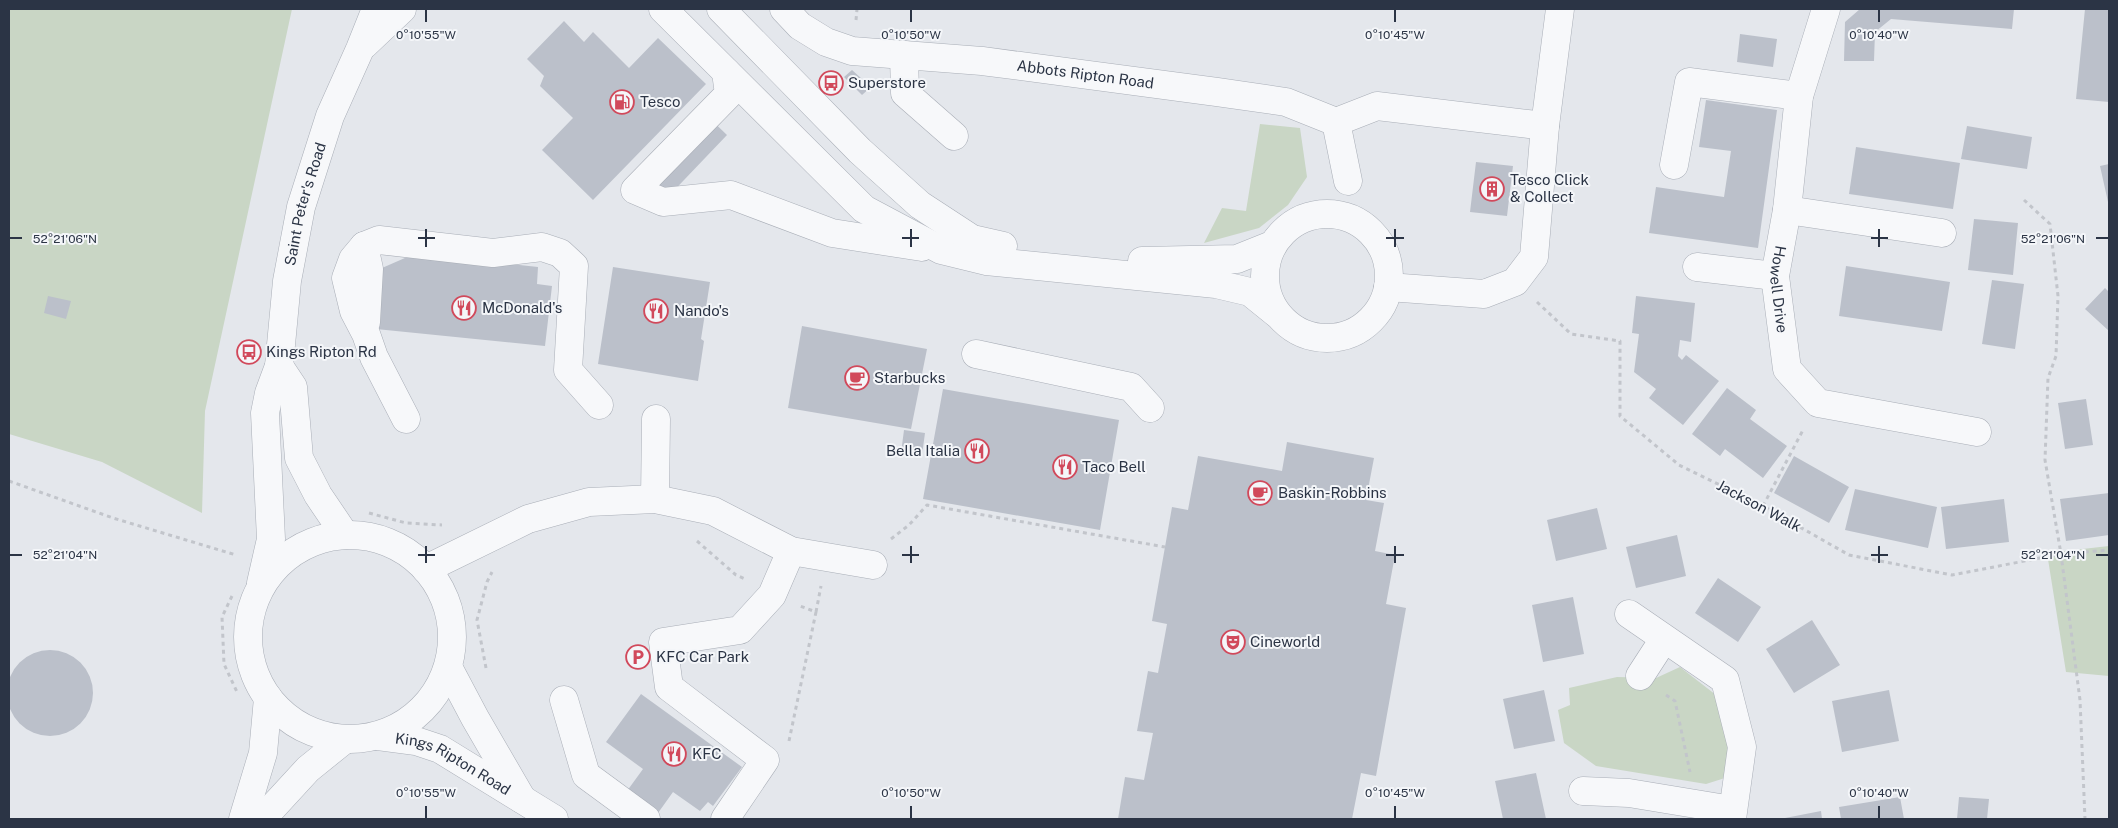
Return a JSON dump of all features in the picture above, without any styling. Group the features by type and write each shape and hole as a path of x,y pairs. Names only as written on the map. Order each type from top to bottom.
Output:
{"street":[{"name":"Saint Peter's Road","path":"344,740 310,732 281,714 260,686 248,654 249,620 247,589 271,539 265,413 269,393 279,366 287,281 301,207 330,116 376,9"},
{"name":"Saint Peter's Road","path":"360,49 402,9"},
{"path":"663,9 864,209 940,250"},
{"path":"721,9 860,151 920,205 972,239 1041,254 1109,262 1237,258 1272,245"},
{"path":"1388,287 1484,294 1516,282 1534,257 1546,126 1560,9"},
{"name":"Howell Drive","path":"1818,403 1788,369 1775,276 1787,210 1799,96 1826,9"},
{"name":"Abbots Ripton Road","path":"796,14 826,42 852,51 982,61 1286,102 1336,122"},
{"path":"904,55 905,93 954,136"},
{"path":"726,72 729,94 635,190 663,202 731,195 832,234 940,250 986,261 1216,284 1250,292 1291,327 1310,336 1330,338 1351,333 1368,322 1381,306 1388,287 1389,271 1378,241 1364,226 1345,216 1323,214 1292,224 1272,245 1266,262 1265,280 1268,297 1276,313"},
{"path":"1674,165 1689,82 1799,96"},
{"path":"1348,180 1336,122 1377,106 1546,126"},
{"path":"1787,210 1942,233"},
{"path":"406,418 374,357 366,334 354,312 346,278 353,259 364,246 380,240 493,253 542,247 560,253 574,266 568,370 599,405"},
{"path":"1697,267 1775,276"},
{"path":"976,354 1131,387 1150,408"},
{"path":"279,366 293,387 299,458 318,495 345,535"},
{"path":"1818,403 1977,432"},
{"path":"655,499 656,419"},
{"path":"426,569 528,519 589,502 655,499 713,511 791,551 872,565"},
{"path":"247,589 282,560 312,542 345,535 375,538 403,550 426,569 445,598 452,633 448,667 438,690 422,711 402,726 378,736 344,740 308,769 262,819"},
{"path":"725,819 766,760 669,687 663,642 740,630 772,595 791,551"},
{"path":"1583,791 1629,793 1696,805 1732,815 1742,746 1725,680 1629,614"},
{"path":"1640,676 1664,639"},
{"name":"Kings Ripton Road","path":"448,667 524,802"},
{"path":"243,819 263,753 268,698"},
{"path":"564,700 586,775 646,819"},
{"name":"Kings Ripton Road","path":"378,736 416,741 440,749 554,819"}],"path":[{"path":"2024,200 2050,224 2058,296 2056,356 2048,378 2045,460 2061,554 2080,700 2085,819"},
{"name":"Jackson Walk","path":"1516,282 1571,334 1620,340 1620,416 1679,465 1763,506 1849,555 1952,575 2061,554 2109,550"},
{"path":"1763,506 1818,403"},
{"path":"9,481 113,518 237,555"},
{"path":"889,541 909,525 927,504 1165,547"},
{"path":"363,511 406,523 443,526"},
{"path":"692,538 736,574 772,595 816,612"},
{"path":"788,748 822,579 832,578 835,559"},
{"path":"487,669 477,620 487,582 494,568"},
{"path":"238,694 224,664 222,617 247,589"},
{"path":"1640,676 1675,701 1696,805"}],"green space":[{"path":"9,9 292,9 205,411 202,513 102,462 9,434"},
{"path":"1260,124 1300,128 1307,177 1288,205 1259,228 1204,243 1222,208 1246,211"},
{"path":"2109,546 2109,676 2066,672 2047,553"},
{"path":"1680,667 1716,695 1734,749 1725,778 1706,784 1596,766 1564,743 1558,710 1570,705 1569,688 1617,677 1656,678"}],"building":[{"path":"1860,9 2014,9 2012,29 1891,19 1875,32 1874,61 1844,61 1845,22"},
{"path":"2085,9 2109,9 2109,102 2076,99"},
{"name":"Tesco","path":"564,21 584,42 593,32 629,68 658,38 706,84 593,200 542,150 573,118 540,86 544,76 527,59"},
{"path":"1740,34 1777,39 1773,67 1737,62"},
{"path":"852,70 871,87 862,95 844,77"},
{"path":"1706,100 1777,110 1758,248 1649,233 1656,187 1724,197 1731,151 1699,147"},
{"path":"700,109 727,135 663,202 636,177"},
{"path":"1967,126 2032,137 2027,169 1961,159"},
{"path":"1856,147 1960,163 1953,209 1849,194"},
{"name":"Tesco Click & Collect","path":"1476,162 1513,166 1507,216 1470,212"},
{"path":"2109,164 2109,202 2108,202 2100,166"},
{"path":"1974,219 2018,223 2013,275 1968,270"},
{"name":"McDonald's","path":"414,254 538,267 537,284 552,286 545,346 376,329 382,268"},
{"path":"1846,266 1950,282 1942,331 1839,316"},
{"name":"Nando's","path":"613,267 710,282 701,339 704,341 698,381 598,364"},
{"path":"1992,280 2024,284 2015,349 1982,344"},
{"path":"2105,288 2109,292 2109,331 2085,309"},
{"path":"48,296 71,301 66,319 44,313"},
{"path":"1636,296 1695,303 1691,342 1680,340 1678,356 1682,360 1686,355 1719,381 1683,425 1649,398 1656,389 1634,372 1639,334 1632,333"},
{"name":"Starbucks","path":"802,326 927,349 911,429 788,408"},
{"path":"1727,388 1756,410 1750,419 1787,446 1763,478 1725,449 1720,456 1692,434"},
{"path":"943,389 1119,420 1100,530 923,499"},
{"path":"2086,399 2093,445 2065,449 2058,403"},
{"path":"904,430 925,433 922,455 901,453"},
{"path":"1287,442 1374,458 1366,500 1384,503 1375,551 1395,555 1386,604 1406,608 1376,776 1361,773 1352,819 1118,819 1125,777 1144,780 1153,733 1137,731 1148,671 1158,673 1167,624 1152,621 1172,507 1188,510 1198,456 1282,471"},
{"path":"1794,456 1849,487 1829,523 1774,493"},
{"path":"1855,489 1937,507 1928,548 1845,530"},
{"path":"2109,493 2109,535 2066,541 2060,499"},
{"path":"2004,499 2009,542 1946,549 1941,507"},
{"path":"1597,508 1607,549 1556,561 1547,520"},
{"path":"1677,535 1686,576 1636,588 1626,547"},
{"path":"1718,578 1761,607 1738,642 1695,613"},
{"path":"1573,597 1584,654 1543,662 1532,605"},
{"path":"1812,620 1840,665 1794,693 1766,649"},
{"path":"50,650 67,653 81,662 90,676 93,693 90,710 81,724 67,733 50,736 33,733 19,724 10,710 7,693 10,676 19,662 33,653"},
{"path":"1544,690 1555,741 1514,749 1503,699"},
{"path":"1889,690 1899,741 1842,752 1832,701"},
{"name":"KFC","path":"641,694 742,767 713,806 708,802 700,811 673,792 658,813 627,791 643,769 606,742"},
{"path":"1536,773 1546,819 1503,819 1495,781"},
{"path":"1900,797 1904,819 1841,819 1839,807"},
{"path":"1959,797 1989,799 1987,819 1957,819"},
{"path":"1821,811 1822,819 1785,819 1785,818"}],"place":[{"name":"Superstore","path":"831,83"},
{"name":"Tesco","path":"622,102"},
{"name":"Tesco Click & Collect","path":"1492,189"},
{"name":"McDonald's","path":"464,308"},
{"name":"Nando's","path":"656,311"},
{"name":"Kings Ripton Rd","path":"249,352"},
{"name":"Starbucks","path":"857,378"},
{"name":"Bella Italia","path":"977,451"},
{"name":"Taco Bell","path":"1065,467"},
{"name":"Baskin-Robbins","path":"1260,493"},
{"name":"Cineworld","path":"1233,642"},
{"name":"KFC Car Park","path":"638,657"},
{"name":"KFC","path":"674,754"}]}
